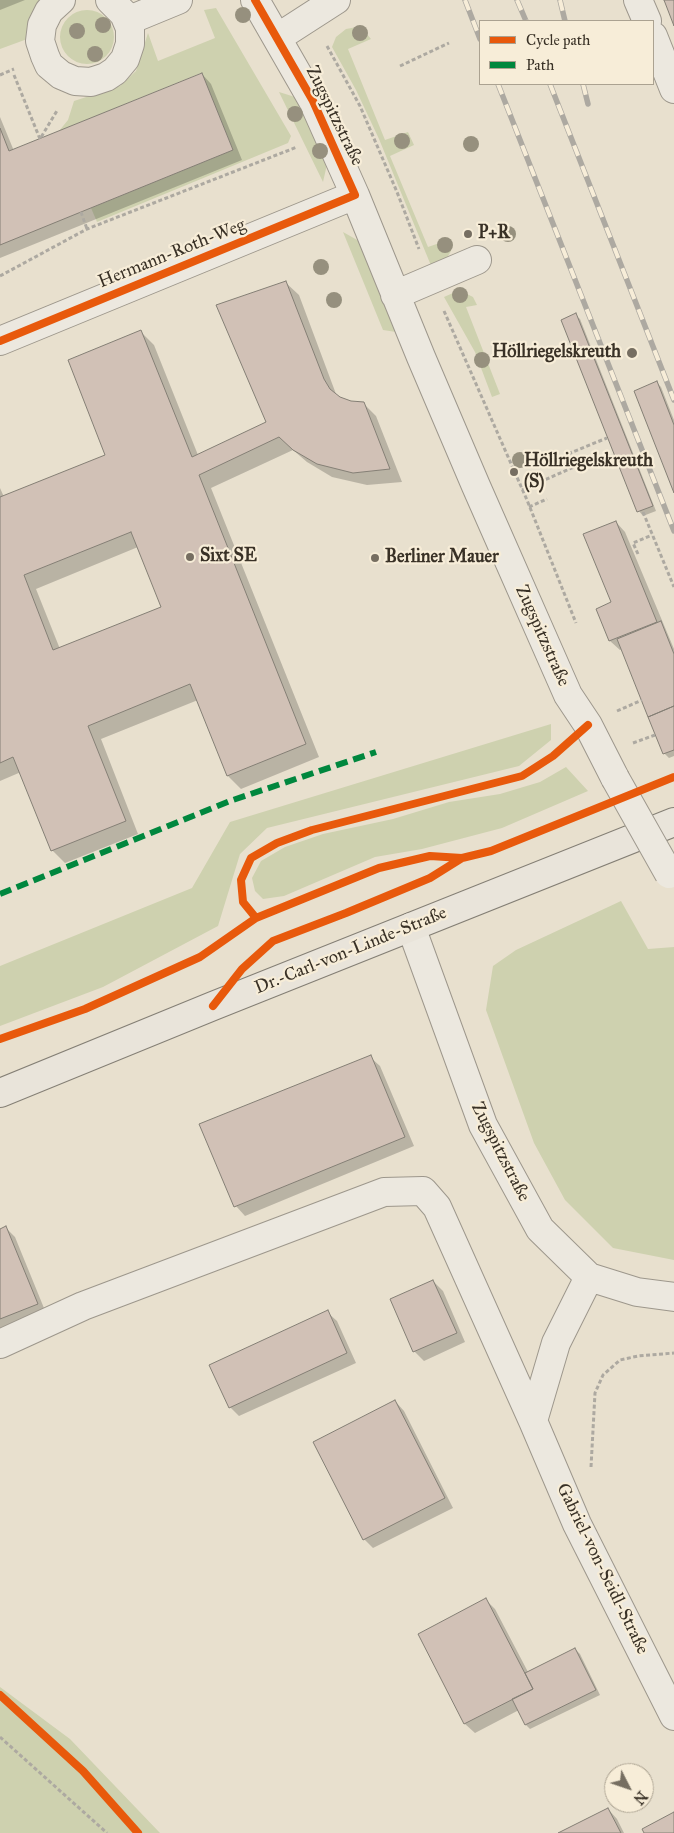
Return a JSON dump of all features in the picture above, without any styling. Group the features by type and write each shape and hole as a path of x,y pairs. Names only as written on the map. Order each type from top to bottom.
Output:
{"main road":[{"name":"Dr.-Carl-von-Linde-Straße","path":"0,1093 674,822"}],"street":[{"path":"61,0 49,11 42,25 40,40 44,56 49,65 61,75 75,81 91,82 106,78 115,71 125,59 130,44 130,28 124,14 110,0"},
{"path":"127,21 178,0"},
{"name":"Zugspitzstraße","path":"255,0 313,101 355,195 476,486 568,695 588,725 615,778 672,877"},
{"path":"277,38 336,0"},
{"path":"638,0 647,20"},
{"path":"654,39 674,90"},
{"name":"Hermann-Roth-Weg","path":"2,348 355,195"},
{"path":"395,295 476,260"},
{"name":"Zugspitzstraße","path":"410,927 483,1125 540,1229 589,1277 637,1292 674,1297"},
{"name":"Gabriel-von-Seidl-Straße","path":"0,1344 83,1306 384,1192 423,1191 437,1207 577,1524 674,1716"},
{"path":"533,1421 556,1343 589,1277"}],"path":[{"path":"309,16 360,106 431,280 527,500 576,623"},
{"path":"400,66 449,43"},
{"path":"12,70 40,139 75,81"},
{"path":"0,276 87,229 299,146"},
{"path":"81,212 87,229"},
{"path":"522,490 576,466 570,453 607,438"},
{"path":"529,506 547,499"},
{"path":"643,512 674,587"},
{"path":"638,554 633,543 652,535"},
{"path":"626,746 655,735"},
{"path":"590,1472 595,1393 603,1375 620,1360 638,1356 674,1353"},
{"path":"0,1737 107,1833"}],"green space":[{"path":"0,0 47,0 30,38 0,49"},
{"path":"216,8 291,136 288,143 97,222 91,208 233,150 201,73 59,131 68,120 74,101 120,86 136,71 148,33 158,61 215,38 204,10"},
{"path":"82,10 92,10 102,14 110,22 114,37 110,52 102,60 92,64 82,64 72,60 64,52 60,42 60,32 64,22 72,14"},
{"path":"357,27 371,39 348,49 385,140 408,132 414,145 390,156 428,247 451,239 451,251 447,258 432,268 379,139 356,90 332,47 336,37 346,29"},
{"path":"279,92 295,97 328,160 323,182"},
{"path":"343,232 359,241 396,332 383,330"},
{"path":"463,292 473,297 477,305 466,307 500,394 492,397 475,352 444,297 453,293"},
{"path":"551,724 551,740 519,766 267,828 240,854 218,926 103,987 0,1026 0,966 192,888 230,822"},
{"path":"566,767 588,791 502,828 422,849 375,857 284,896 263,899 255,891 252,878 261,861 285,847 323,834 393,819 449,802 500,794 540,782"},
{"path":"621,901 648,949 674,947 674,1260 613,1248 565,1200 534,1143 486,1010 493,966 516,950"},
{"path":"0,1687 70,1739 160,1833 0,1833"}],"building":[{"path":"664,0 674,0 674,26"},
{"path":"202,73 233,150 0,245 0,128 9,151"},
{"path":"286,281 324,379 330,389 340,397 351,401 364,402 390,469 353,473 317,464 293,450 279,437 199,475 306,744 227,776 190,684 88,726 126,821 51,851 13,757 0,763 0,497 105,455 68,360 141,330 192,457 266,422 216,305","holes":["131,532 161,607 53,650 24,575"]},
{"path":"576,313 653,506 637,512 561,320"},
{"path":"657,381 674,425 674,493 634,391"},
{"path":"616,521 657,622 609,641 596,609 611,602 583,534"},
{"path":"661,621 674,654 674,706 648,717 617,639"},
{"path":"674,706 674,750 663,754 648,717"},
{"path":"371,1055 405,1137 234,1207 199,1124"},
{"path":"6,1226 38,1304 0,1319 0,1229"},
{"path":"433,1280 457,1333 413,1352 390,1299"},
{"path":"328,1310 347,1353 229,1408 209,1365"},
{"path":"395,1400 445,1498 363,1540 313,1442"},
{"path":"486,1598 533,1689 464,1724 418,1634"},
{"path":"575,1648 596,1690 525,1725 512,1699 533,1689 525,1673"},
{"path":"604,1810 604,1813 611,1813 621,1833 558,1833"},
{"path":"674,1812 674,1833 644,1833 642,1829"}],"railway":[{"path":"465,0 479,36"},
{"path":"517,0 526,20"},
{"path":"560,0 565,20"},
{"path":"498,85 674,531"},
{"path":"550,85 674,400"},
{"path":"583,85 588,104"}],"marked path":[{"path":"0,894 230,801 376,752"}],"cycle path":[{"path":"0,341 355,195 313,101 255,0"},
{"path":"256,918 243,902 241,880 251,858 277,843 312,830 522,776 553,756 588,725"},
{"path":"0,1039 85,1009 200,957 256,918 379,868 430,856 462,858 491,851 674,777"},
{"path":"213,1006 242,969 273,941 430,878 462,858"},
{"path":"0,1695 83,1771 138,1833"}],"place":[{"name":"P+R","path":"468,234"},
{"name":"Höllriegelskreuth","path":"632,353"},
{"name":"Höllriegelskreuth (S)","path":"514,472"},
{"name":"Sixt SE","path":"190,557"},
{"name":"Berliner Mauer","path":"375,558"}]}
